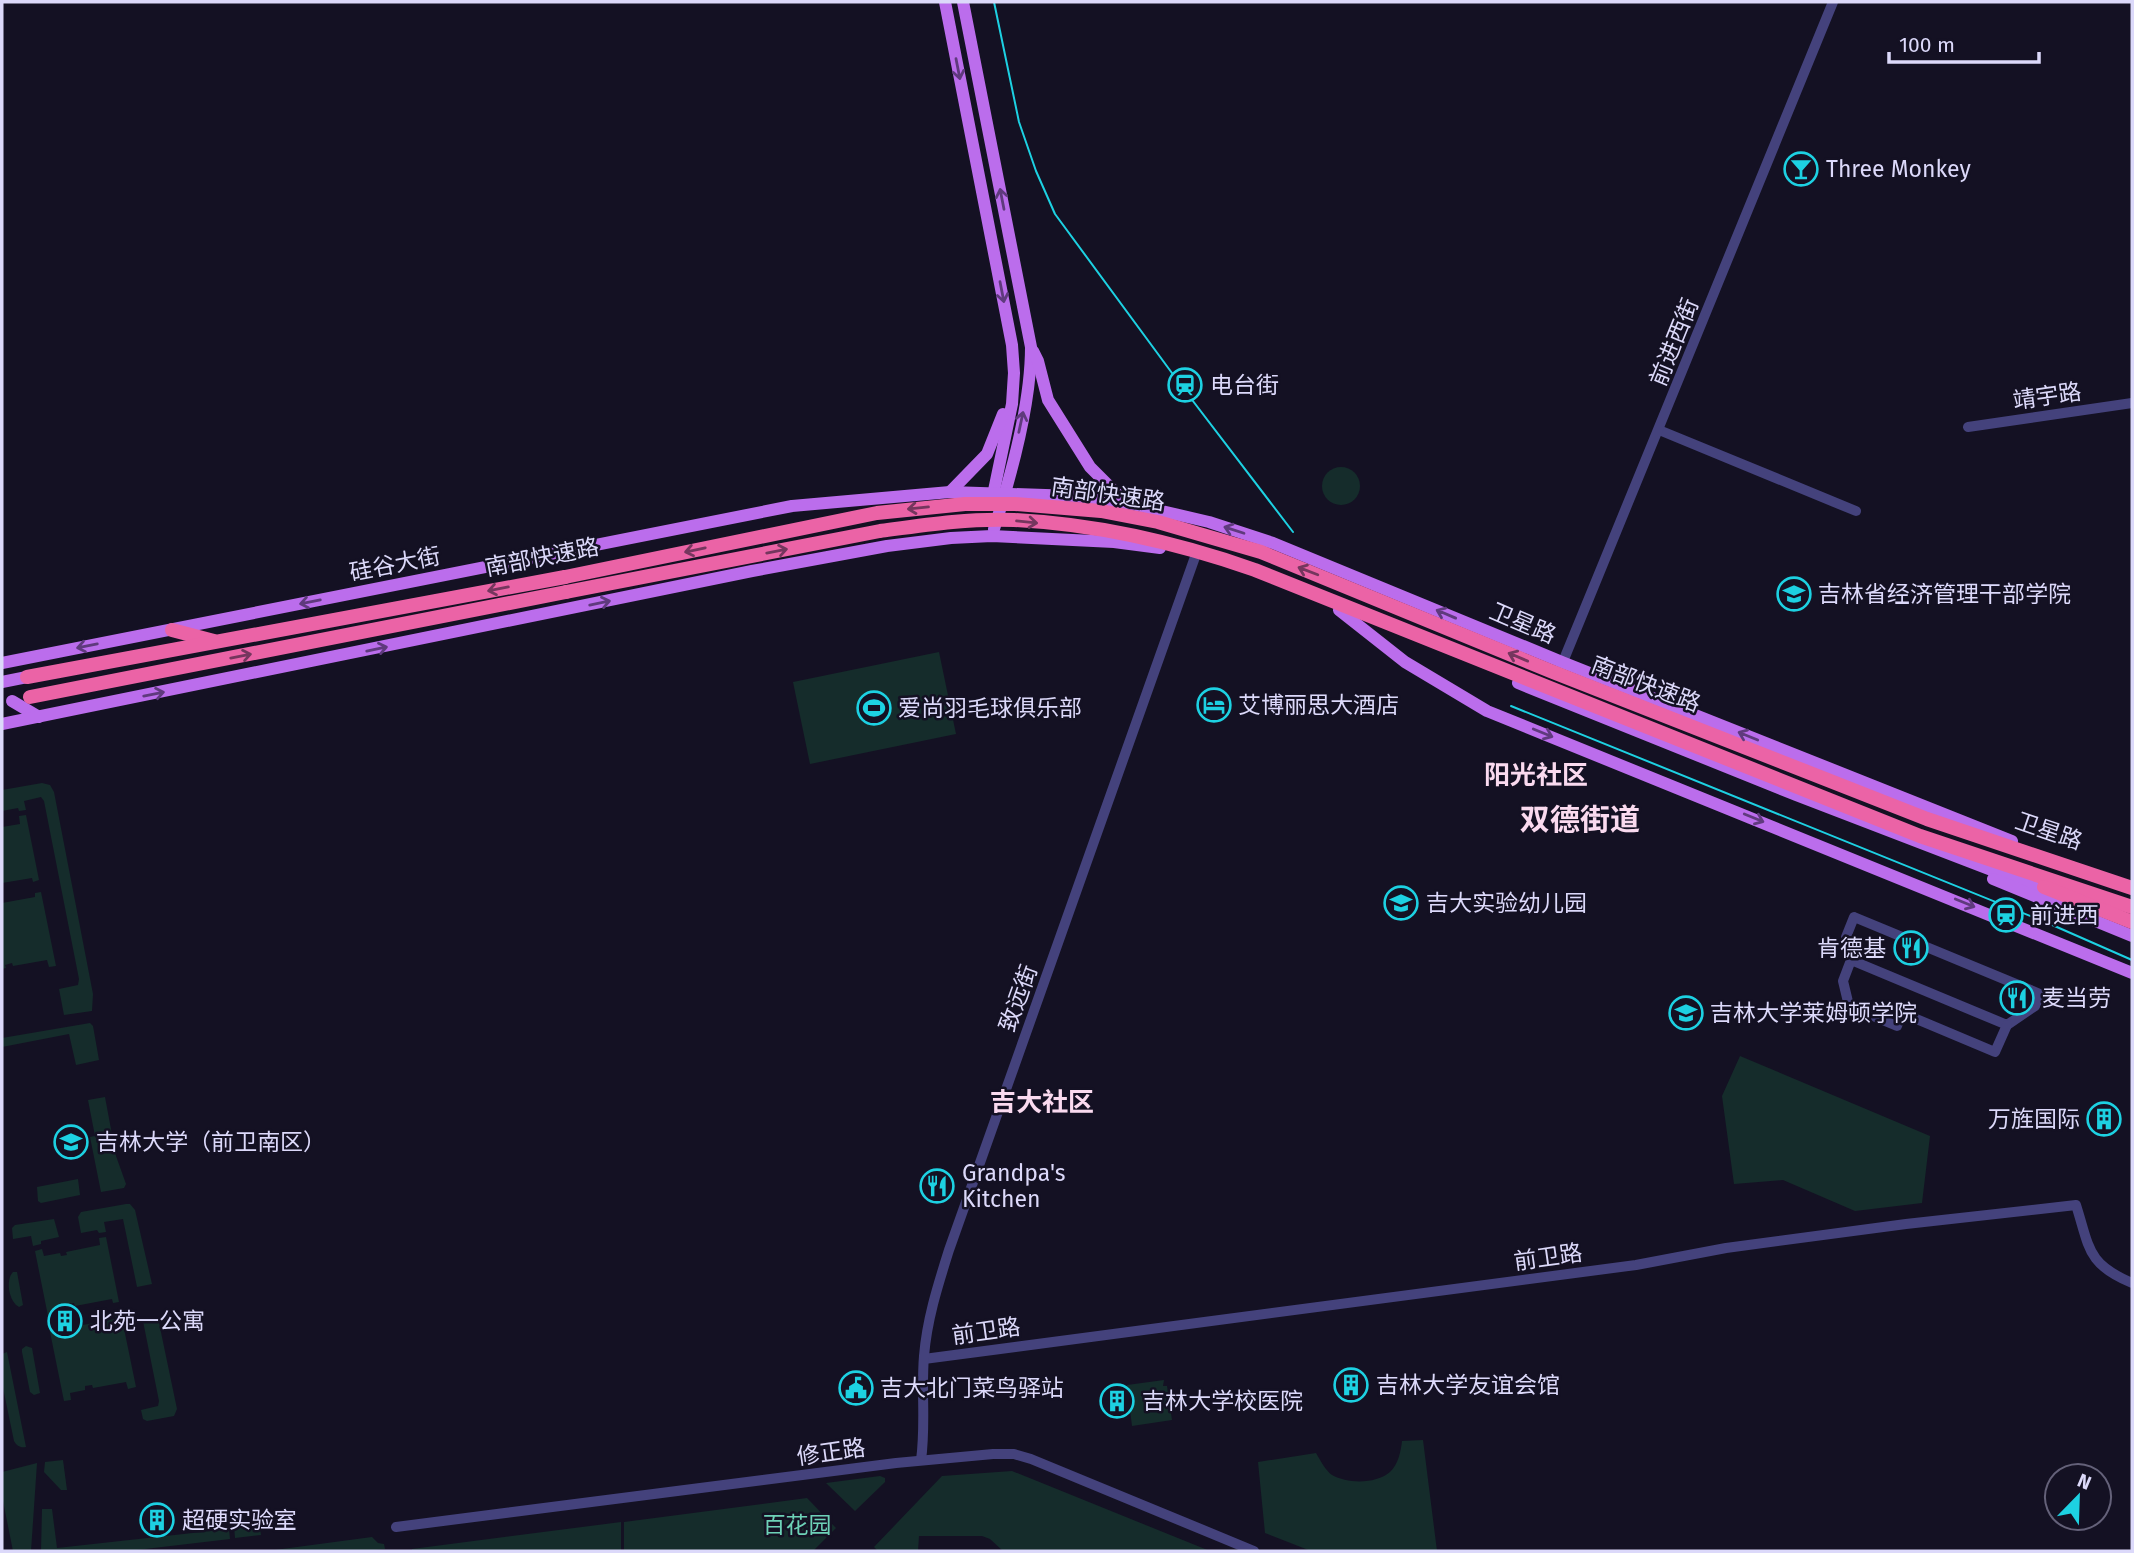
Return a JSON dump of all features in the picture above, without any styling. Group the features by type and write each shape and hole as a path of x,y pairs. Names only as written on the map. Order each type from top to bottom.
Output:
{"highway":[{"name":"南部快速路","path":"27,677 565,576 877,513 965,504 1101,512 1147,520 1261,552 1553,672 1927,819 2132,888"},
{"name":"南部快速路","path":"30,697 880,531 934,524 1013,520 1076,527 1193,548 1255,570 1920,836 2132,906"},
{"path":"172,630 219,642"},
{"path":"1920,836 2132,922"}],"main road":[{"path":"945,2 1012,345 1012,404 992,536"},
{"path":"963,2 1031,347 1038,361 1048,400 1090,467 1126,503"},
{"path":"999,494 1026,400 1031,347"},
{"path":"950,492 987,454 998,430 1014,373"},
{"name":"硅谷大街","path":"2,663 792,506 950,492 999,494"},
{"name":"卫星路","path":"999,494 1074,496 1126,503 1209,522 1273,543 1562,662 2030,848 2132,881"},
{"path":"2,724 887,546 992,536 1114,542 1154,547 1250,575 1796,795 2132,936"},
{"path":"1339,610 1405,662 1487,711 2132,972"},
{"path":"2,682 27,677"},
{"path":"7,702 30,697"},
{"path":"7,702 39,717"},
{"path":"1796,795 1999,873 2132,916"}],"street":[{"name":"前进西街","path":"1549,695 1833,2"},
{"name":"靖宇路","path":"1968,427 2132,403"},
{"path":"1659,430 1856,511"},
{"name":"致远街","path":"921,1460 925,1435 924,1359 929,1315 949,1250 1195,557"},
{"path":"1854,917 2040,994 2035,1006 2007,1025 1995,1052 1902,1013 1897,1026 1849,1006 1843,981 1852,960 1846,937 1854,917"},
{"path":"1852,960 2007,1025"},
{"name":"前卫路","path":"924,1359 1636,1265 1683,1254 1906,1224 2076,1205 2090,1249 2099,1265 2132,1283"},
{"name":"修正路","path":"396,1527 921,1460 1013,1454 1254,1551"}],"green space":[{"path":"1341,467 1354,473 1360,486 1354,499 1341,505 1328,499 1322,486 1328,473"},
{"name":"爱尚羽毛球俱乐部","path":"939,652 956,734 810,764 793,682"},
{"path":"42,783 50,785 54,792 93,994 92,1011 64,1015 59,989 78,985 79,979 44,801 41,797 24,801 26,810 19,811 18,808 2,811 2,790"},
{"path":"26,815 39,880 33,882 32,878 2,883 2,827 20,824 19,816"},
{"path":"41,892 56,966 49,967 47,960 13,966 12,963 2,969 2,903 35,897 35,893"},
{"path":"90,1023 93,1026 99,1060 76,1065 69,1034 2,1047 2,1038"},
{"path":"1740,1056 1930,1136 1922,1203 1855,1211 1783,1180 1734,1184 1722,1096"},
{"path":"105,1097 116,1156 126,1184 124,1188 101,1192 90,1137 95,1136 88,1100"},
{"path":"78,1179 80,1195 41,1203 38,1201 37,1187"},
{"path":"130,1204 135,1210 152,1284 137,1287 123,1219 104,1222 106,1232 99,1233 97,1230 81,1233 78,1217 81,1212"},
{"path":"54,1219 59,1237 41,1241 41,1244 33,1246 31,1236 13,1239 12,1228 15,1225"},
{"path":"106,1237 119,1302 113,1303 112,1299 75,1306 74,1303 68,1304 68,1308 53,1311 53,1315 48,1316 35,1251 42,1249 44,1256 60,1253 61,1256 67,1255 66,1252 100,1245 99,1238"},
{"path":"13,1272 17,1272 23,1305 19,1307 9,1291 9,1280"},
{"path":"121,1314 136,1387 128,1389 126,1382 93,1388 92,1385 85,1386 85,1390 70,1393 71,1400 64,1401 49,1327 55,1326 56,1330 115,1319 115,1315"},
{"path":"158,1318 177,1409 174,1416 147,1421 143,1419 141,1410 158,1406 159,1401 143,1321"},
{"path":"26,1346 32,1348 40,1393 34,1395 30,1392 22,1352"},
{"path":"7,1352 26,1447 19,1446 14,1441 2,1383 2,1354"},
{"path":"1164,1380 1163,1386 1167,1386 1172,1420 1132,1426 1127,1385"},
{"path":"1423,1440 1437,1551 1311,1551 1265,1533 1258,1462 1316,1453 1332,1475 1346,1480 1370,1481 1393,1469 1399,1458 1402,1441"},
{"path":"63,1460 67,1490 61,1490 44,1472 45,1462"},
{"path":"37,1463 31,1551 13,1551 2,1496 2,1472"},
{"path":"1012,1471 1210,1551 1003,1551 990,1539 982,1536 919,1536 918,1551 878,1551 874,1547 942,1476"},
{"path":"880,1476 885,1478 885,1482 855,1511 826,1483"},
{"name":"百花园","path":"807,1498 836,1528 813,1551 624,1551 624,1522"},
{"path":"42,1509 52,1509 57,1548 229,1529 230,1539 128,1551 41,1551"},
{"path":"621,1522 621,1551 412,1551 412,1549"},
{"path":"259,1523 261,1535 235,1538 234,1526"},
{"path":"372,1537 378,1543 384,1544 385,1549 267,1551"}],"tram line":[{"path":"994,2 1019,122 1055,214 1293,532"},
{"path":"1511,706 2050,924 2132,960"}],"place":[{"name":"Three Monkey","path":"1801,169"},
{"name":"电台街","path":"1185,385"},
{"name":"吉林省经济管理干部学院","path":"1794,594"},
{"name":"艾博丽思大酒店","path":"1214,705"},
{"name":"爱尚羽毛球俱乐部","path":"874,708"},
{"name":"吉大实验幼儿园","path":"1401,903"},
{"name":"前进西","path":"2006,915"},
{"name":"肯德基","path":"1911,948"},
{"name":"麦当劳","path":"2017,998"},
{"name":"吉林大学莱姆顿学院","path":"1686,1013"},
{"name":"万旌国际","path":"2104,1119"},
{"name":"吉林大学（前卫南区）","path":"71,1142"},
{"name":"Grandpa's Kitchen","path":"937,1186"},
{"name":"北苑一公寓","path":"65,1321"},
{"name":"吉林大学友谊会馆","path":"1351,1385"},
{"name":"吉大北门菜鸟驿站","path":"856,1388"},
{"name":"吉林大学校医院","path":"1117,1401"},
{"name":"超硬实验室","path":"157,1520"}],"district":[{"name":"阳光社区","path":"1536,775"},
{"name":"双德街道","path":"1580,820"},
{"name":"吉大社区","path":"1042,1102"}]}
